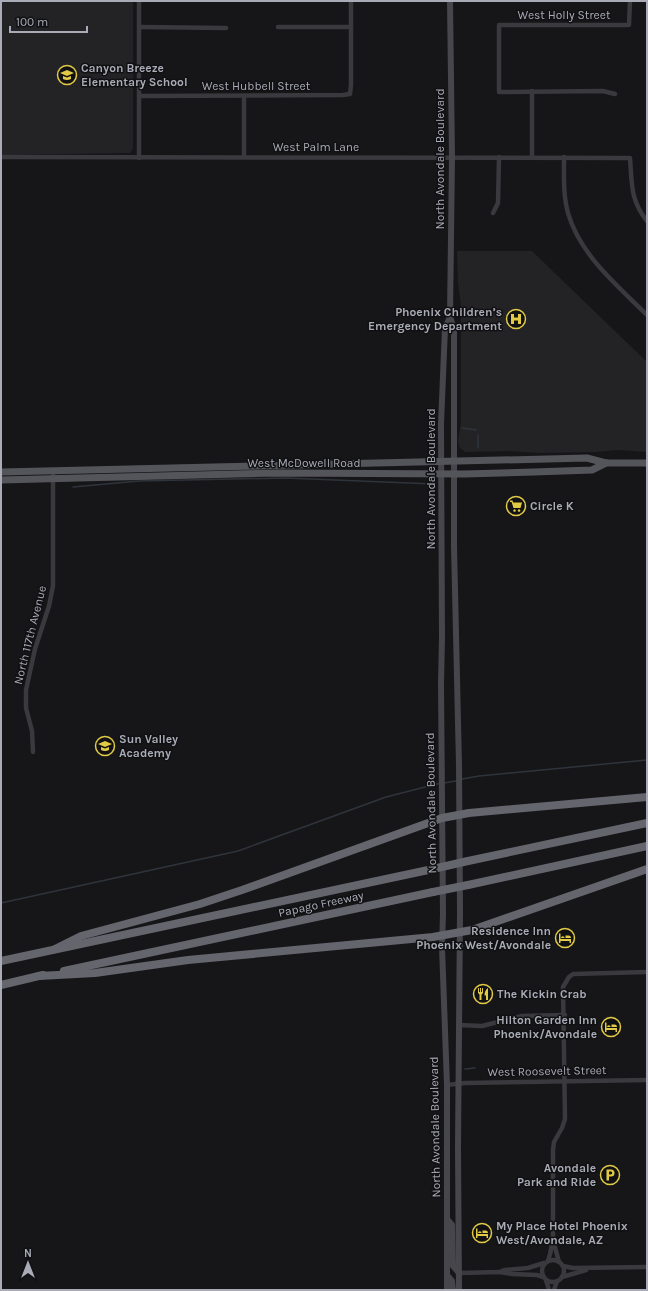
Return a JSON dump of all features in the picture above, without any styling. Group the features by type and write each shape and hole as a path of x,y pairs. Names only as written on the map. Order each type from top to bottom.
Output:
{"highway":[{"path":"55,949 81,936 200,904 242,890 442,818 469,813 647,798"},
{"name":"Papago Freeway","path":"1,961 647,823"},
{"name":"Papago Freeway","path":"1,984 647,846"},
{"path":"38,976 95,973 196,959 443,935 472,930 647,870"}],"main road":[{"name":"North Avondale Boulevard","path":"450,1 452,157 450,317 454,329 454,474 460,795 458,1084 459,1290"},
{"name":"North Avondale Boulevard","path":"447,1290 442,818 441,424 445,328 450,317"},
{"name":"West McDowell Road","path":"1,472 587,458 606,463 647,463"},
{"name":"West McDowell Road","path":"1,480 53,480 270,473 454,474 592,470 606,463"},
{"path":"442,621 456,622"},
{"path":"447,1219 452,1225 453,1266 458,1273"},
{"path":"447,1275 452,1281 453,1290"}],"street":[{"path":"139,1 139,158"},
{"path":"278,27 351,27 351,1"},
{"name":"West Holly Street","path":"532,91 499,92 499,25 630,25 630,1"},
{"path":"139,27 226,28"},
{"name":"West Hubbell Street","path":"139,96 350,94 351,27"},
{"path":"532,157 532,91 603,92 615,94"},
{"path":"244,96 244,157"},
{"name":"West Palm Lane","path":"1,157 630,158 632,189 635,201 647,221"},
{"path":"493,213 498,203 499,158"},
{"path":"564,158 565,191 568,213 576,232 596,264 647,315"},
{"name":"North 117th Avenue","path":"33,752 32,731 26,708 26,690 35,649 49,606 53,586 53,471"},
{"path":"549,1290 541,1271 550,1254 552,1240 554,1142 565,1119 564,987 569,977 578,973 647,972"},
{"path":"459,1025 482,1026 522,1016 564,1016"},
{"name":"West Roosevelt Street","path":"446,1085 465,1083 647,1080"},
{"path":"552,1240 564,1273 562,1277"},
{"path":"500,1272 505,1270 528,1268 553,1260 573,1268 647,1267"},
{"path":"458,1273 500,1272 537,1275 551,1282 589,1268"},
{"path":"554,1290 557,1281"}],"shaded area":[{"name":"Canyon Breeze Elementary School","path":"1,1 133,1 133,148 130,153 1,155"},
{"path":"457,251 532,251 647,362 647,452 618,450 541,453 508,451 465,452 460,448 458,441 461,423 461,305 458,283"}],"waterway":[{"path":"462,428 476,430"},
{"path":"478,435 478,448"},
{"path":"73,487 139,481 286,478 434,484"},
{"path":"462,779 479,776 647,760"},
{"path":"444,783 456,781"},
{"path":"1,903 238,851 386,797 441,783"},
{"path":"465,1069 475,1068"}],"place":[{"name":"Canyon Breeze Elementary School","path":"67,75"},
{"name":"Phoenix Children’s Emergency Department","path":"516,319"},
{"name":"Circle K","path":"516,506"},
{"name":"Sun Valley Academy","path":"105,746"},
{"name":"Residence Inn Phoenix West/Avondale","path":"565,938"},
{"name":"The Kickin Crab","path":"483,994"},
{"name":"Hilton Garden Inn Phoenix/Avondale","path":"611,1027"},
{"name":"Avondale Park and Ride","path":"610,1175"},
{"name":"My Place Hotel Phoenix West/Avondale, AZ","path":"482,1233"}]}
